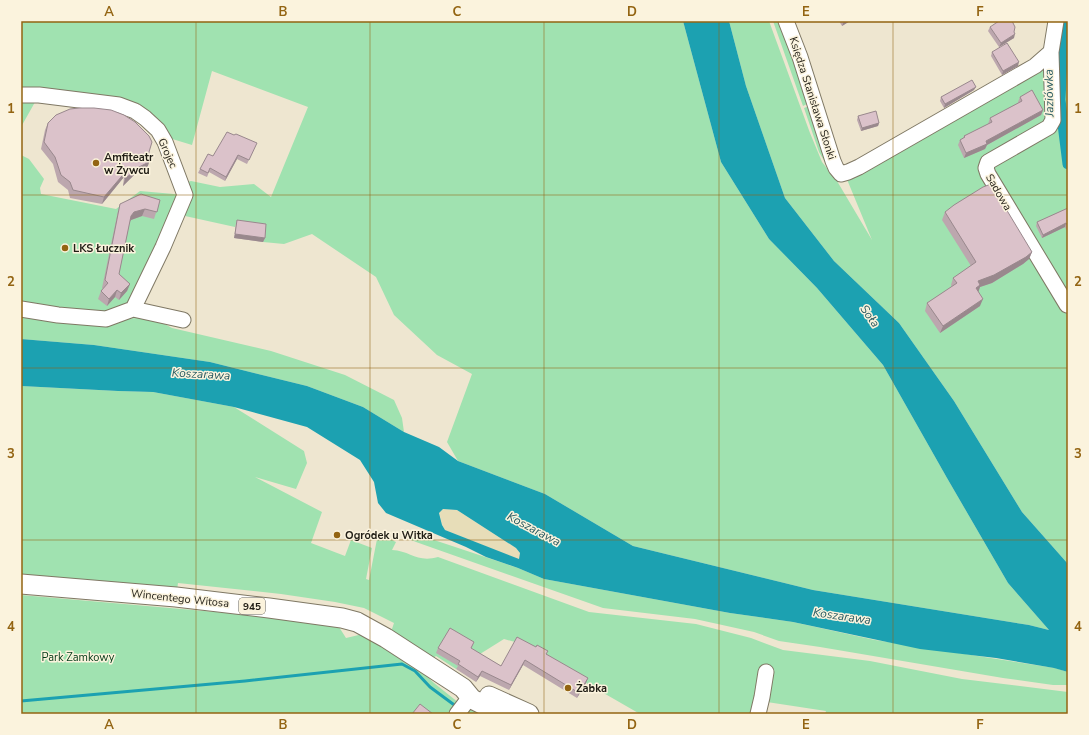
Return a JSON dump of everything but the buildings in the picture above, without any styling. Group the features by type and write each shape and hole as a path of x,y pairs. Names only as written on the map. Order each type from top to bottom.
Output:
{"main road":[{"name":"Wincentego Witosa","path":"21,584 176,597 342,618 357,622 386,638 462,703"},
{"name":"Wincentego Witosa","path":"462,703 480,691 529,714"},
{"name":"Wincentego Witosa","path":"462,703 472,699 502,714"}],"street":[{"name":"Księdza Stanisława Słonki","path":"786,21 800,57 833,161 841,174 865,163 1035,66 1051,52"},
{"name":"Sadowa","path":"1056,21 1051,52 1053,120 1049,127 988,162 986,168 988,174 1067,305"},
{"name":"Grojec","path":"21,94 119,105 135,111 145,118 158,130 165,142 185,195 163,247 133,309"},
{"path":"21,309 58,315 106,319 133,309 183,320"},
{"path":"758,714 766,672"}],"green space":[{"path":"21,21 683,21 721,162 769,239 817,288 883,365 1008,583 1049,630 1029,625 813,590 633,546 545,494 458,461 447,442 472,374 437,355 394,315 376,277 312,234 284,244 263,242 265,228 236,224 235,227 176,214 133,309 107,319 139,318 157,320 172,328 271,351 345,375 394,400 402,418 404,432 363,407 307,386 210,362 94,345 21,339 21,155 29,159 44,179 40,188 41,194 116,209 140,191 185,195 182,184 191,181 220,187 254,184 271,197 308,107 212,71 192,145 169,138 145,118 39,95 21,127"},
{"path":"729,21 769,21 822,162 837,181 872,240 846,177 1051,52 1056,21 1068,21 1068,564 1022,512 954,401 899,323 834,261 785,198 746,86"},
{"path":"773,21 783,21 811,102 803,106"},
{"path":"812,105 826,164 819,152 804,108"},
{"path":"21,386 153,392 234,407 304,451 307,463 296,489 255,477 322,512 311,543 345,556 351,540 372,548 366,579 369,580 378,534 396,542 392,550 404,552 425,559 438,557 589,612 696,624 751,638 783,650 870,661 962,679 1068,692 1068,714 825,714 826,711 761,701 758,714 640,714 515,642 504,639 456,669 436,656 433,658 391,632 394,623 364,608 281,594 178,583 177,590 21,577"},
{"path":"404,530 518,568 544,579 730,613 793,622 875,640 1055,668 1068,672 1068,685 1053,685 1003,678 779,641 754,632 695,619 603,608 416,542 409,539"},
{"name":"Park Zamkowy","path":"21,595 261,616 339,627 346,638 363,634 413,663 434,683 459,703 486,714 21,714"}],"sand":[{"path":"443,509 457,510 516,548 520,553 519,560 445,530 442,525 439,512"}],"water":[{"path":"683,21 729,21 746,86 785,198 834,261 899,323 954,401 1022,512 1068,564 1068,672 1054,668 996,658 920,649 793,622 730,613 544,579 486,557 386,513 378,503 374,482 360,460 307,427 234,407 153,392 21,386 21,339 94,345 210,362 307,386 363,407 404,432 439,447 458,461 545,494 633,546 813,590 1029,625 1049,630 1008,583 883,365 817,288 769,239 721,162","holes":["443,509 457,510 516,548 520,553 519,559 445,530 439,513"]}],"waterway":[{"name":"Jaziówka","path":"1066,21 1063,37 1060,100 1068,164"},
{"path":"21,701 245,681 402,664 415,671 430,687 457,707"}],"place":[{"name":"Amfiteatr w Żywcu","path":"96,163"},
{"name":"LKS Łucznik","path":"65,248"},
{"name":"Ogródek u Witka","path":"337,535"},
{"name":"Żabka","path":"568,688"}],"water label":[{"name":"Soła","path":"870,316"},
{"name":"Koszarawa","path":"201,374"},
{"name":"Koszarawa","path":"534,529"},
{"name":"Koszarawa","path":"842,616"}]}
